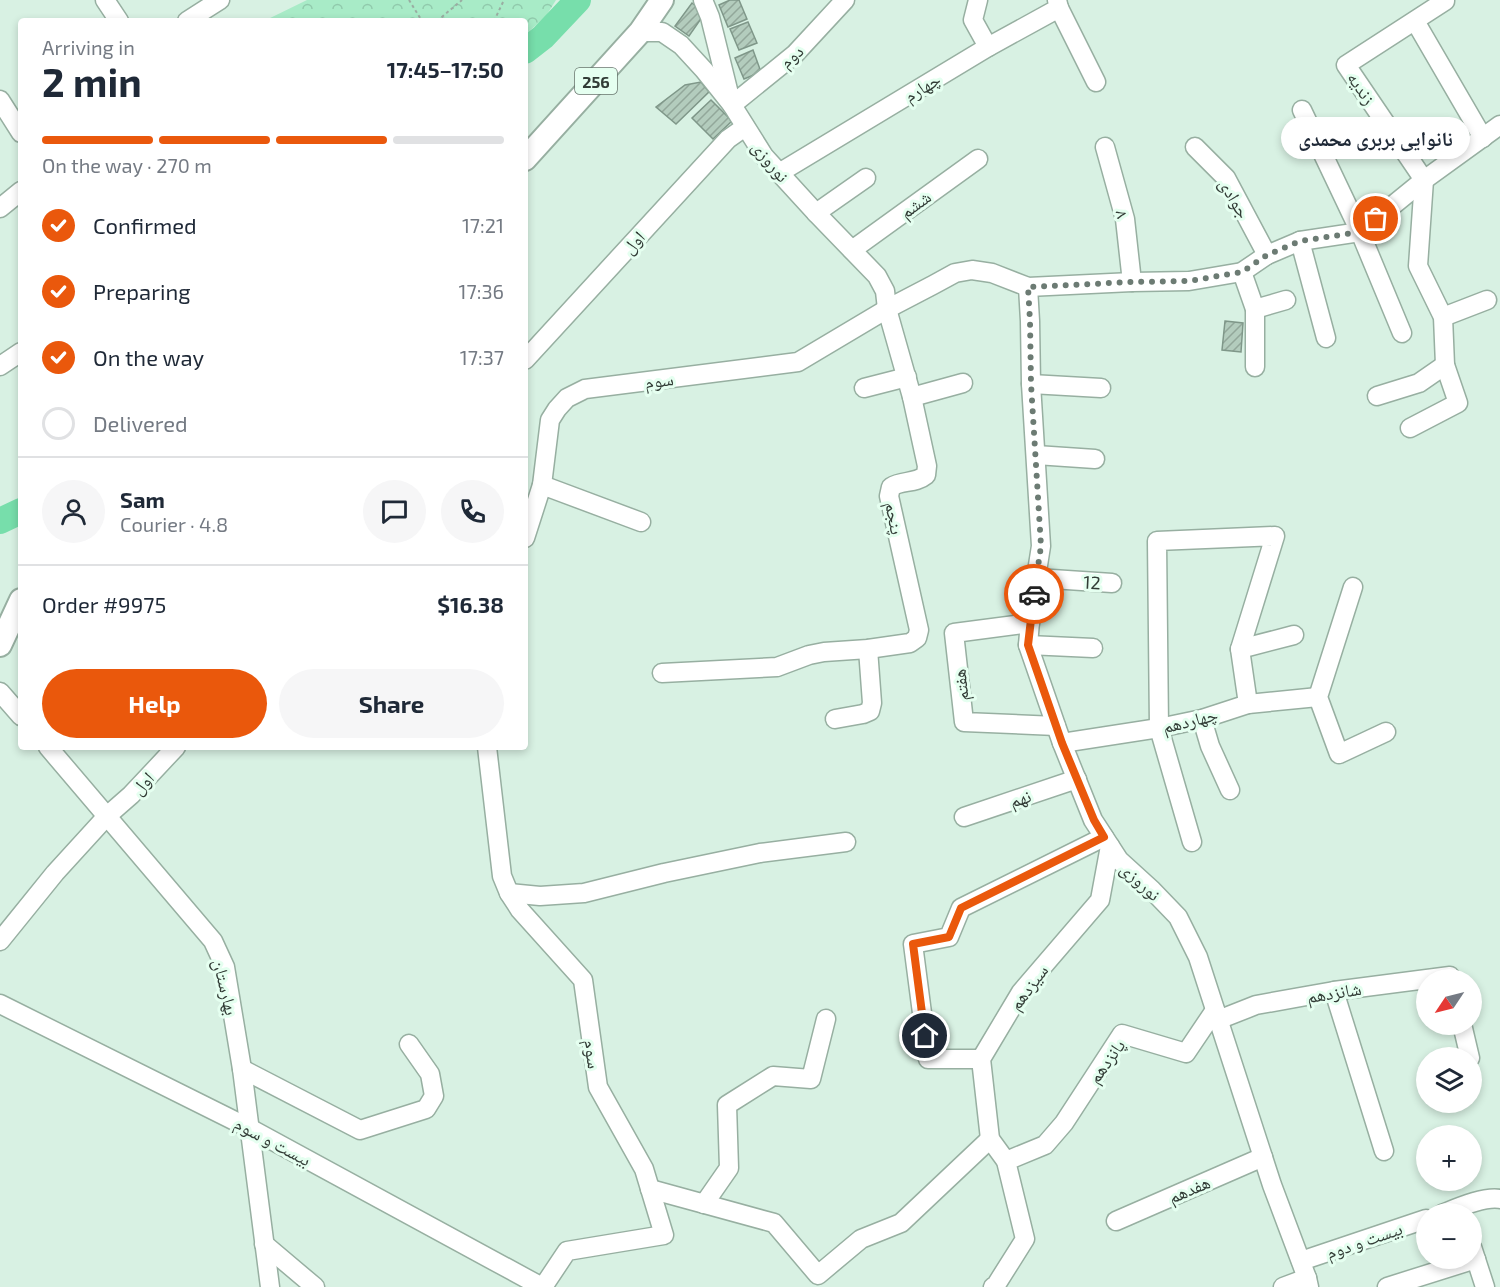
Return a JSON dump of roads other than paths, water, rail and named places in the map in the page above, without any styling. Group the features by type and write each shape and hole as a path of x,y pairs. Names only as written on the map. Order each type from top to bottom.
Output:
{"main road":[{"name":"256","path":"528,156 640,32 662,0"},
{"path":"0,645 18,606"}],"street":[{"path":"105,0 117,18"},
{"path":"195,18 220,0"},
{"path":"702,0 710,17 732,105"},
{"name":"دوم","path":"732,105 795,54 844,0"},
{"path":"978,0 974,20 988,47"},
{"name":"زندیه","path":"1424,180 1346,65 1445,0"},
{"path":"1058,4 1096,82"},
{"name":"چهارم","path":"779,173 1058,4"},
{"path":"1415,21 1483,138"},
{"name":"نوروزی","path":"640,32 662,32 681,45 704,70 732,105 764,156 877,276 885,291 887,309"},
{"path":"0,100 18,128"},
{"path":"1302,110 1360,232 1402,333"},
{"path":"1028,287 1189,281 1242,272 1267,255 1300,241 1360,232 1424,180 1500,125"},
{"name":"اول","path":"528,357 728,139 745,127"},
{"name":"۸","path":"1105,147 1125,219 1132,282"},
{"name":"جوادی","path":"1195,147 1226,178 1267,255"},
{"name":"ششم","path":"852,250 978,159"},
{"path":"816,213 866,178"},
{"path":"1410,428 1458,403 1445,365 1443,317 1418,266 1424,180"},
{"path":"0,208 18,193"},
{"path":"1300,241 1326,338"},
{"name":"سوم","path":"528,528 542,484 550,420 567,398 585,389 798,362 887,309 955,273 972,270 992,273 1028,287"},
{"path":"1242,272 1255,309 1256,367"},
{"name":"نوروزی","path":"1028,287 1031,384 1041,546 1028,645 1059,734 1094,820 1119,860 1178,917 1198,957 1263,1157 1305,1275"},
{"path":"1255,309 1286,300"},
{"path":"1443,317 1487,300"},
{"name":"پنجم","path":"868,649 910,643 917,638 919,630 889,496 891,487 897,483 920,480 926,475 927,466 912,396 887,309"},
{"path":"0,366 18,354"},
{"path":"1377,396 1419,383 1445,365"},
{"path":"864,388 907,377"},
{"path":"912,396 963,383"},
{"path":"1031,384 1101,388"},
{"path":"1036,455 1095,459"},
{"path":"542,484 641,522"},
{"path":"1192,842 1159,728 1157,541 1275,536 1240,649 1248,704"},
{"name":"12","path":"1037,578 1112,583"},
{"path":"1353,587 1318,697 1339,754 1386,732"},
{"name":"هفتم","path":"1030,623 954,633 964,722 1059,734"},
{"path":"1240,649 1294,635"},
{"path":"1028,645 1093,648"},
{"path":"662,673 777,667 824,652 868,649 872,703 870,711 835,719"},
{"path":"0,692 18,713"},
{"name":"چهاردهم","path":"1059,734 1159,728 1202,719 1248,704 1318,697"},
{"path":"1202,719 1210,746 1230,790"},
{"name":"بهارستان","path":"51,750 213,941 225,967 242,1070 270,1287"},
{"name":"اول","path":"0,941 55,873 173,750"},
{"name":"سوم","path":"487,750 502,876 520,910 583,980 598,1087 644,1169 664,1235 567,1251 542,1287"},
{"name":"نهم","path":"964,817 1077,779"},
{"path":"510,893 540,896 584,893 760,853 846,842"},
{"path":"995,1286 1025,1239 1006,1161 990,1139 981,1059 928,1059 913,944 949,937 961,908 1107,842"},
{"name":"سیزدهم","path":"981,1059 1021,992 1100,900 1107,842"},
{"name":"شانزدهم","path":"1216,1015 1256,1005 1334,991 1416,980"},
{"path":"1334,991 1384,1151"},
{"name":"بیست و سوم","path":"0,1004 250,1129 542,1287"},
{"name":"پانزدهم","path":"1006,1161 1045,1145 1064,1123 1122,1034 1186,1053 1216,1015"},
{"path":"704,1203 729,1168 727,1105 773,1076 811,1079 826,1019"},
{"path":"242,1070 360,1130 426,1109 434,1096 430,1074 409,1044"},
{"path":"650,1189 774,1222 818,1275 861,1239 901,1222 990,1139"},
{"name":"هفدهم","path":"1116,1221 1263,1157"},
{"path":"1474,1203 1500,1199"},
{"name":"بیست و دوم","path":"1283,1287 1416,1224"},
{"path":"264,1244 315,1287"},
{"path":"1387,1287 1433,1269"},
{"path":"1479,1269 1485,1287"}],"waterway":[{"path":"528,49 543,37 578,0"},
{"path":"0,521 18,512"}],"place":[{"name":"نانوایی بربری محمدی","path":"1376,219"}]}
